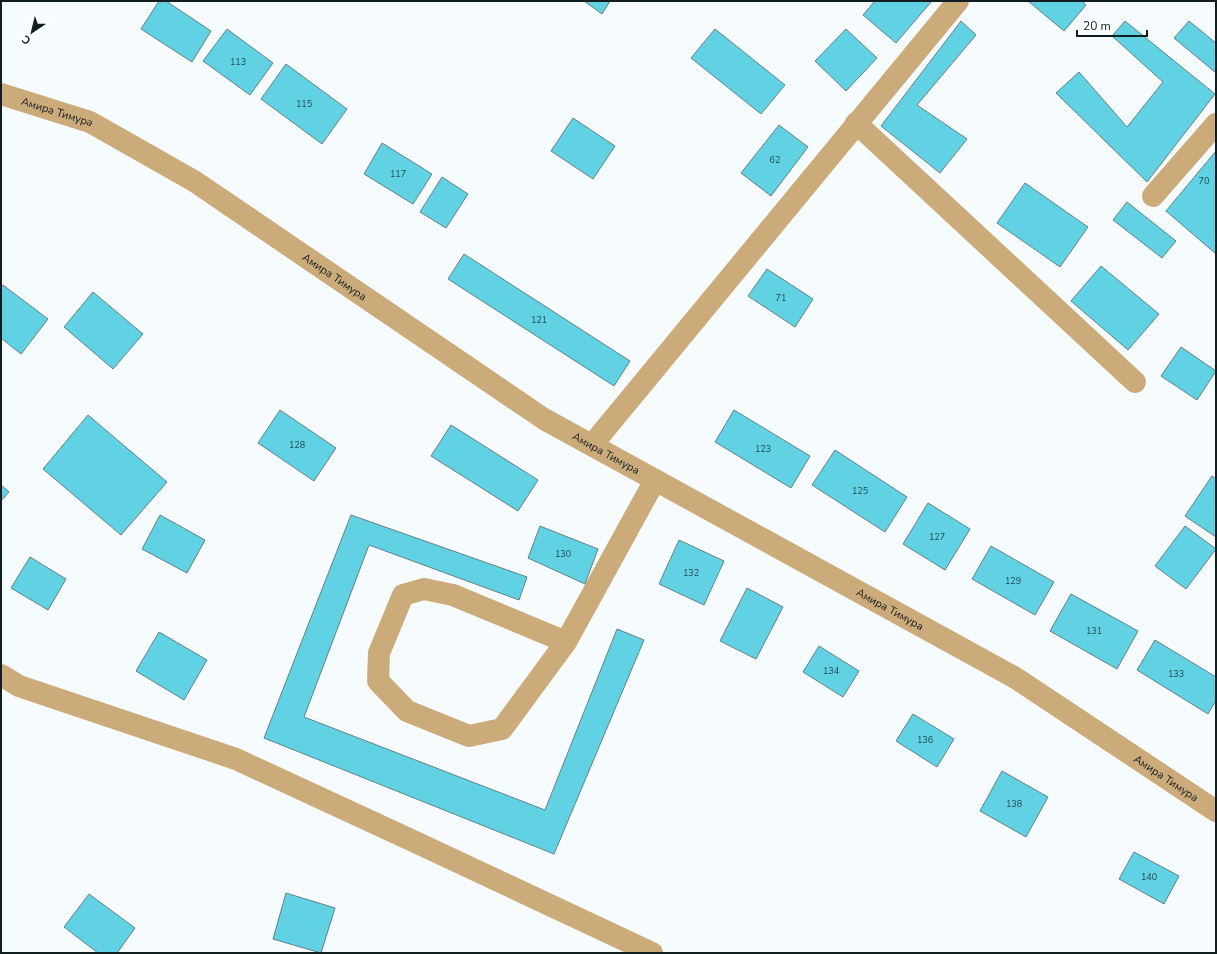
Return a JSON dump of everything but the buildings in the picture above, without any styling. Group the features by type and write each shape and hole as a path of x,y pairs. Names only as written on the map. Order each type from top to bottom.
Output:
{"street":[{"path":"592,445 958,1"},
{"name":"Амира Тимура","path":"1,94 90,122 194,181 544,419 1014,677 1216,811"},
{"path":"856,123 1135,382"},
{"path":"1153,196 1216,124"},
{"path":"566,642 453,595 424,589 403,595 379,653 378,681 407,710 469,736 502,729 566,642 655,480"},
{"path":"1,676 19,686 236,760 652,953"}]}
